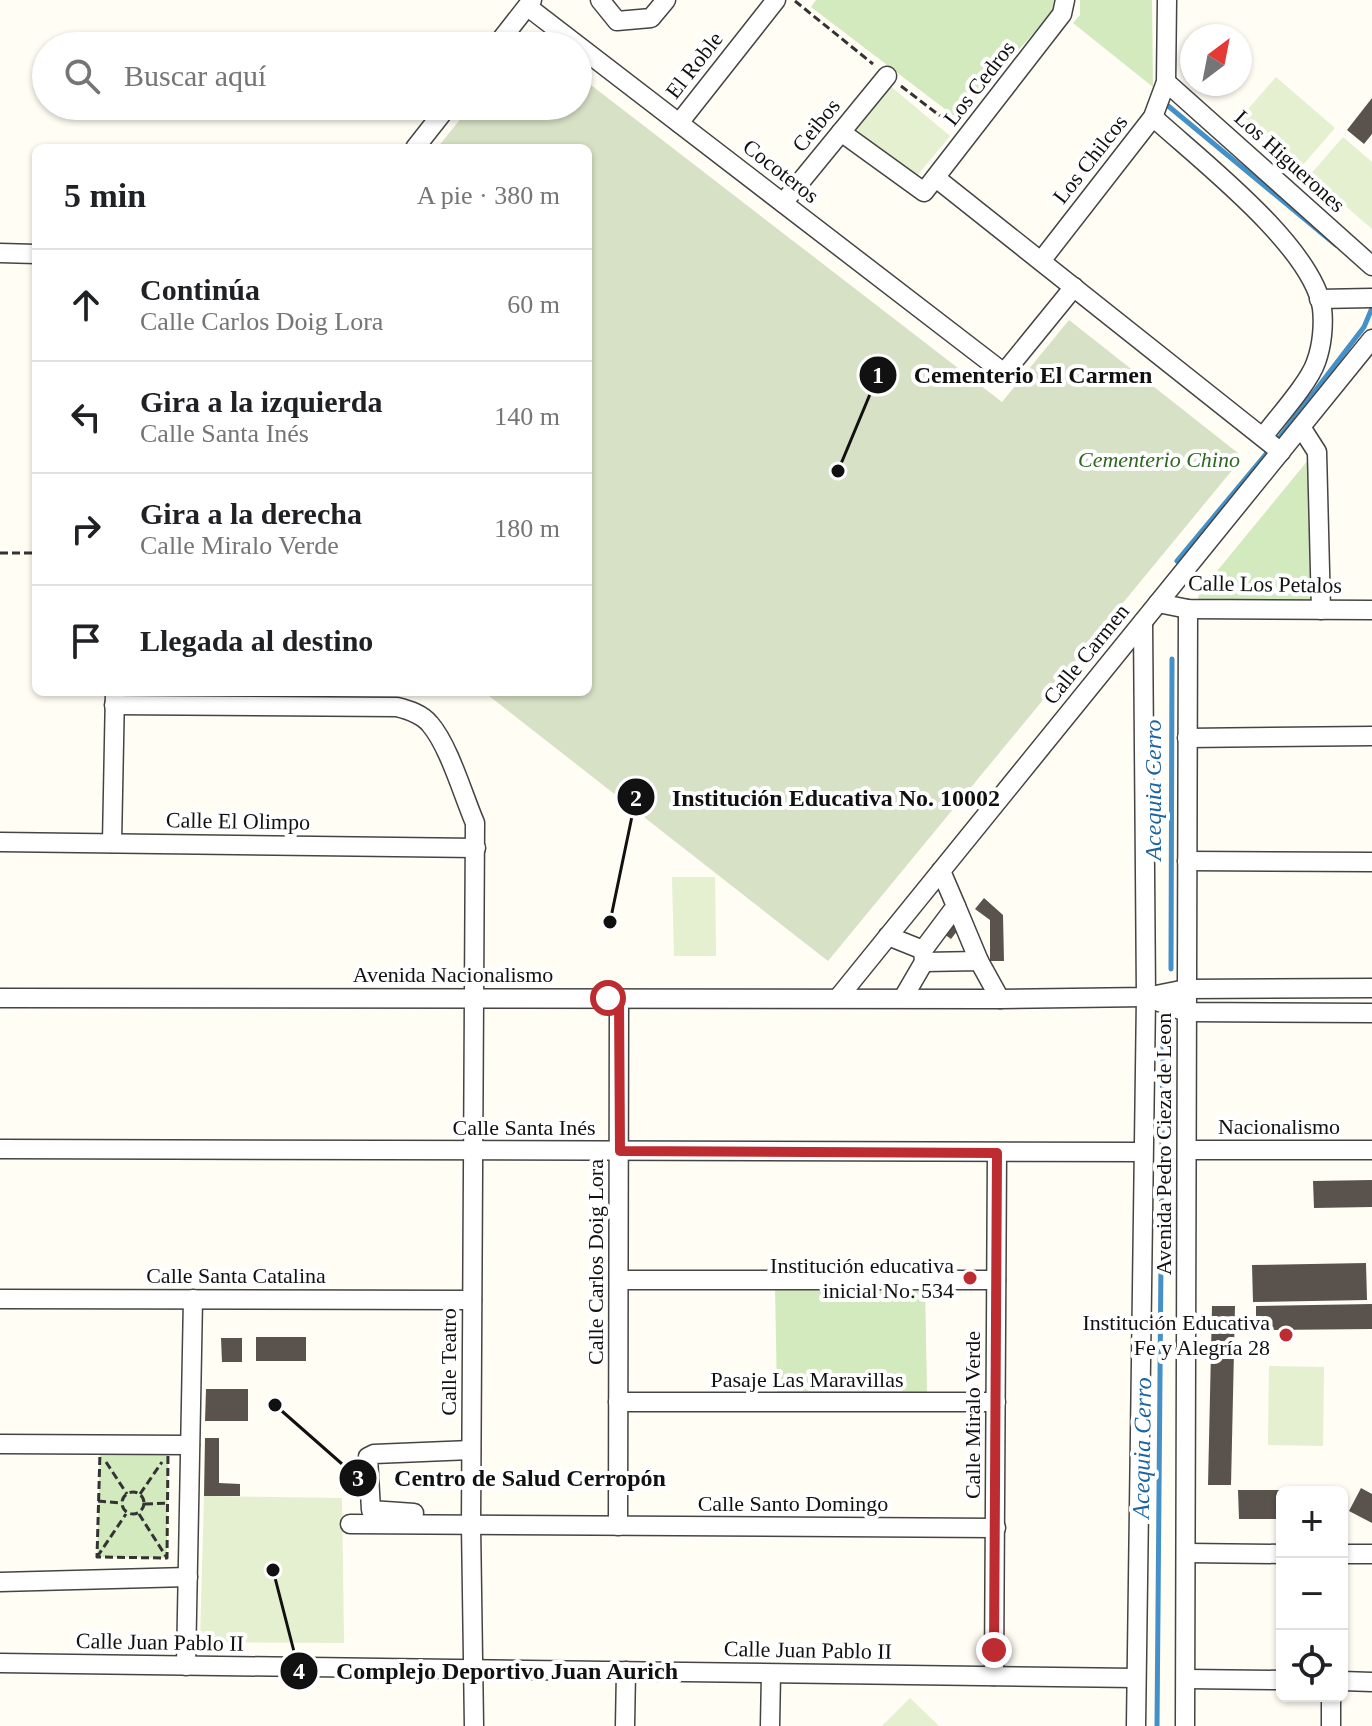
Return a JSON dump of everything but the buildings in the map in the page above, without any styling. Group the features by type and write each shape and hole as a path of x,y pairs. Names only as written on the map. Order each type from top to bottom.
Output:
{"street":[{"path":"600,0 617,21 651,18 666,0"},
{"name":"El Roble","path":"679,123 776,0"},
{"name":"Los Cedros","path":"841,132 924,192 1062,14 1065,0"},
{"path":"1166,82 1167,0"},
{"path":"507,32 530,4"},
{"name":"Cocoteros","path":"530,4 565,32"},
{"name":"Cocoteros","path":"592,54 1004,373 1074,287"},
{"name":"Ceibos","path":"783,203 887,76"},
{"name":"Los Chilcos","path":"1041,261 1153,117 1166,82"},
{"name":"Los Higuerones","path":"1166,82 1372,266"},
{"path":"1153,117 1266,218 1307,274 1322,306 1322,341 1315,366 1263,437"},
{"path":"418,144 437,120"},
{"path":"936,178 1281,452"},
{"path":"0,253 32,254"},
{"path":"1319,299 1372,298"},
{"name":"Calle Carmen","path":"838,998 1372,339"},
{"path":"1301,427 1317,452 1321,610"},
{"name":"Calle Los Petalos","path":"1158,603 1188,609 1372,610"},
{"name":"Avenida Pedro Cieza de Leon","path":"1185,1726 1188,609"},
{"name":"Avenida Pedro Cieza de Leon","path":"1136,1726 1146,997 1143,622"},
{"path":"112,843 114,698"},
{"name":"Calle Teatro","path":"114,698 397,707 413,712 429,722 440,740 475,823 471,1450 474,1726"},
{"path":"1187,738 1372,736"},
{"name":"Calle El Olimpo","path":"0,842 476,848"},
{"path":"1187,861 1372,862"},
{"path":"941,871 979,961 1000,999"},
{"path":"903,998 924,956 956,906"},
{"path":"888,936 924,956 979,961"},
{"path":"1146,997 1186,989 1372,988"},
{"path":"1146,997 1186,1012 1372,1013"},
{"name":"Avenida Nacionalismo","path":"0,998 1146,997"},
{"name":"Calle Carlos Doig Lora","path":"618,1526 619,998"},
{"name":"Calle Santa Inés","path":"0,1149 1143,1152"},
{"name":"Nacionalismo","path":"1187,1150 1372,1150"},
{"name":"Calle Miralo Verde","path":"994,1676 997,1153"},
{"path":"619,1280 996,1280"},
{"name":"Calle Santa Catalina","path":"0,1299 472,1300"},
{"path":"186,1666 193,1299"},
{"name":"Pasaje Las Maravillas","path":"618,1402 996,1402"},
{"path":"0,1444 190,1445"},
{"path":"471,1450 374,1454 368,1457 371,1510 471,1520"},
{"name":"Calle Santo Domingo","path":"350,1524 471,1520 618,1526 996,1528"},
{"path":"1187,1553 1276,1554"},
{"path":"1348,1554 1372,1554"},
{"path":"0,1582 188,1577"},
{"name":"Calle Juan Pablo II","path":"0,1663 1136,1678"},
{"path":"625,1726 626,1671"},
{"path":"770,1726 771,1674"},
{"path":"1186,1679 1276,1680"},
{"path":"1348,1681 1372,1682"},
{"path":"1331,1702 1331,1726"}],"path":[{"path":"794,0 968,137"},
{"path":"0,553 32,553"},
{"path":"100,1452 168,1452"},
{"path":"100,1452 127,1494"},
{"path":"97,1557 100,1452"},
{"path":"140,1494 168,1452"},
{"path":"167,1558 168,1452"},
{"path":"127,1494 140,1494"},
{"path":"122,1503 127,1494"},
{"path":"140,1494 145,1504"},
{"path":"98,1501 122,1503"},
{"path":"122,1503 127,1513"},
{"path":"145,1504 168,1503"},
{"path":"139,1513 145,1504"},
{"path":"97,1557 127,1513"},
{"path":"127,1513 139,1513"},
{"path":"139,1513 167,1558"},
{"path":"97,1557 167,1558"}],"green space":[{"path":"816,0 1054,0 1052,12 958,119 811,7"},
{"path":"1080,0 1152,0 1153,87 1073,23 1080,15"},
{"path":"1276,77 1335,128 1301,167 1242,116"},
{"path":"888,84 950,136 915,178 853,127"},
{"name":"Cementerio Chino","path":"592,86 1002,402 1069,320 1243,457 828,961 489,696 592,696 592,144 440,144 460,120 592,120"},
{"path":"1343,137 1372,162 1372,229 1310,175"},
{"path":"1309,459 1314,602 1198,600 1199,593"},
{"path":"672,877 715,877 716,956 674,956"},
{"path":"925,1285 927,1393 777,1395 775,1286"},
{"path":"1269,1366 1324,1367 1323,1446 1268,1445"},
{"path":"100,1452 168,1452 167,1558 97,1557"},
{"path":"204,1496 342,1498 344,1643 200,1642"},
{"path":"910,1698 939,1726 882,1726"}],"waterway":[{"path":"1167,105 1336,245"},
{"name":"Acequia Cerro","path":"1276,442 1364,327 1372,308"},
{"name":"Acequia Cerro","path":"1177,561 1271,448"},
{"name":"Acequia Cerro","path":"1171,969 1172,659"},
{"name":"Acequia Cerro","path":"1157,1726 1163,1026"}],"place":[{"name":"Cementerio El Carmen","path":"838,471"},
{"name":"Institución Educativa No. 10002","path":"610,922"},
{"name":"Institución educativa inicial No. 534","path":"970,1278"},
{"name":"Institución Educativa Fe y Alegría 28","path":"1286,1335"},
{"name":"Centro de Salud Cerropón","path":"275,1405"},
{"name":"Complejo Deportivo Juan Aurich","path":"273,1570"}],"route":[{"path":"608,998 619,998 620,1151 997,1153 994,1650"}]}
